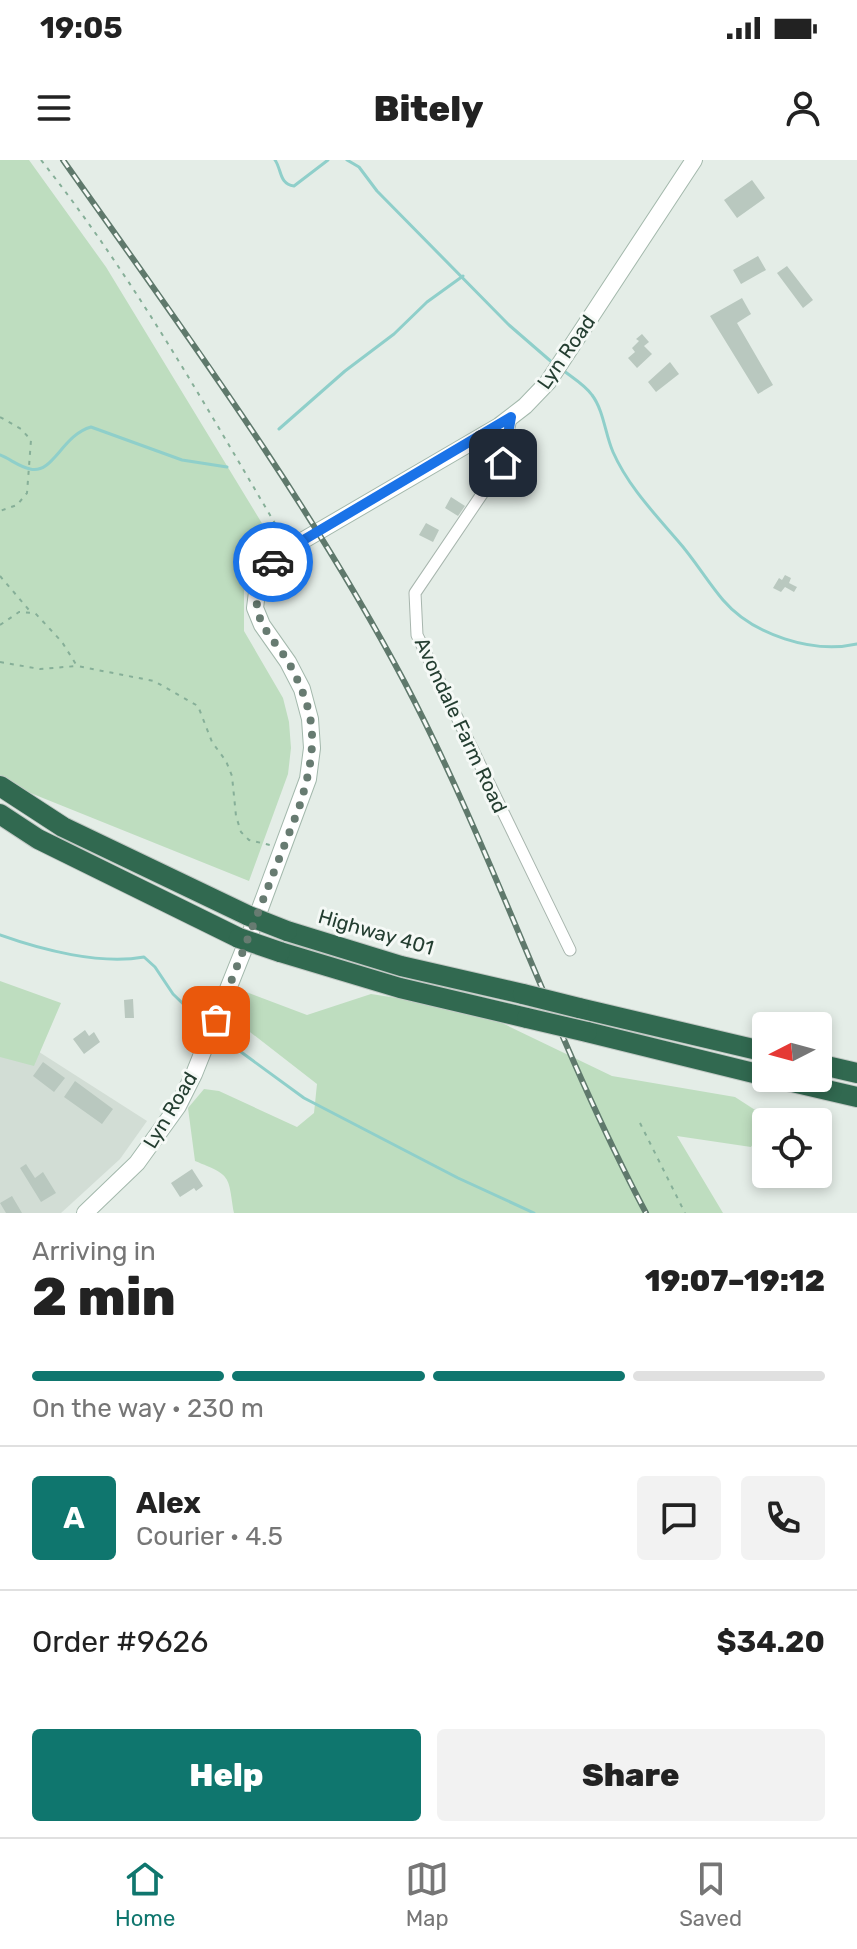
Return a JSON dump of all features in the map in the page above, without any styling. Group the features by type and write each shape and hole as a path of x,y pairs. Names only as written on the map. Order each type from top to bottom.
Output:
{"highway":[{"name":"Highway 401","path":"0,786 63,827 287,931 401,966 752,1049"},
{"path":"0,814 38,839 239,938 400,988 752,1073"},
{"path":"832,1067 857,1073"},
{"path":"832,1091 857,1097"}],"main road":[{"name":"Lyn Road","path":"85,1213 137,1163 178,1106 194,1074 308,779 312,748 310,719 302,689 288,662 262,625 255,608 258,584 268,566 290,548 511,417 548,382 694,160"}],"street":[{"name":"Avondale Farm Road","path":"511,417 503,463 415,593 417,635 570,950"}],"path":[{"path":"41,160 101,239 143,302 200,392 290,548"},
{"path":"0,417 21,429 31,440 27,493 17,505 0,511"},
{"path":"0,576 62,642 77,666"},
{"path":"0,625 19,612 30,611"},
{"path":"0,662 40,669 77,666 154,681 198,706 212,742 226,761 232,776 241,832 249,840 283,850"},
{"path":"640,1123 685,1213"}],"shaded area":[{"path":"0,1027 147,1121 120,1159 61,1213 0,1213"}],"green space":[{"path":"0,160 29,160 106,267 263,525 244,574 244,631 283,698 291,748 288,774 249,881 23,790 0,776"},
{"path":"0,981 61,1003 34,1066 0,1057"},
{"path":"241,990 307,1015 371,994 475,1010 612,1076 735,1097 752,1108 752,1145 677,1136 723,1213 234,1213 226,1178 195,1161 188,1108 204,1089 219,1091 297,1127 314,1113 317,1084 232,1018"}],"building":[{"path":"752,180 765,198 737,218 724,200"},
{"path":"758,256 766,270 741,284 733,270"},
{"path":"787,266 813,300 803,308 777,273"},
{"path":"742,298 751,314 737,323 773,385 758,394 710,316"},
{"path":"642,334 649,342 644,346 652,354 637,368 628,358 635,352 632,348"},
{"path":"670,362 679,374 656,392 648,382"},
{"path":"451,497 465,506 458,516 445,508"},
{"path":"426,523 439,530 433,542 419,535"},
{"path":"785,575 791,578 789,583 797,587 794,592 785,587 781,592 773,588"},
{"path":"133,999 134,1018 125,1018 124,1000"},
{"path":"85,1030 89,1036 94,1032 100,1042 84,1054 73,1039"},
{"path":"43,1062 65,1078 54,1092 33,1076"},
{"path":"75,1081 113,1109 102,1124 64,1097"},
{"path":"26,1164 35,1178 43,1172 56,1193 41,1202 20,1168"},
{"path":"192,1169 203,1186 180,1197 171,1183"},
{"path":"12,1196 22,1213 6,1213 0,1203"}],"waterway":[{"path":"275,160 283,180 294,186 328,160"},
{"path":"347,160 359,167 377,191 509,325 554,364"},
{"path":"279,429 345,371 394,334 427,302 463,276"},
{"path":"564,371 592,395 602,415 613,452 634,488 723,600 750,623 785,639 822,646 857,644"},
{"path":"0,455 26,468 38,469 52,460 72,438 91,427 182,460 227,467"},
{"path":"0,935 90,958 144,957 155,967 173,994 206,1026"},
{"path":"215,1033 304,1098 458,1178 534,1213"}],"railway":[{"path":"63,160 242,416 367,614 405,683 468,814 583,1082 646,1213"}],"way so far":[{"path":"216,1020 299,808 308,779 312,748 310,719 302,689 288,662 262,625 255,608 258,584 273,562"}],"route":[{"path":"273,562 290,548 511,417 503,463"}]}
